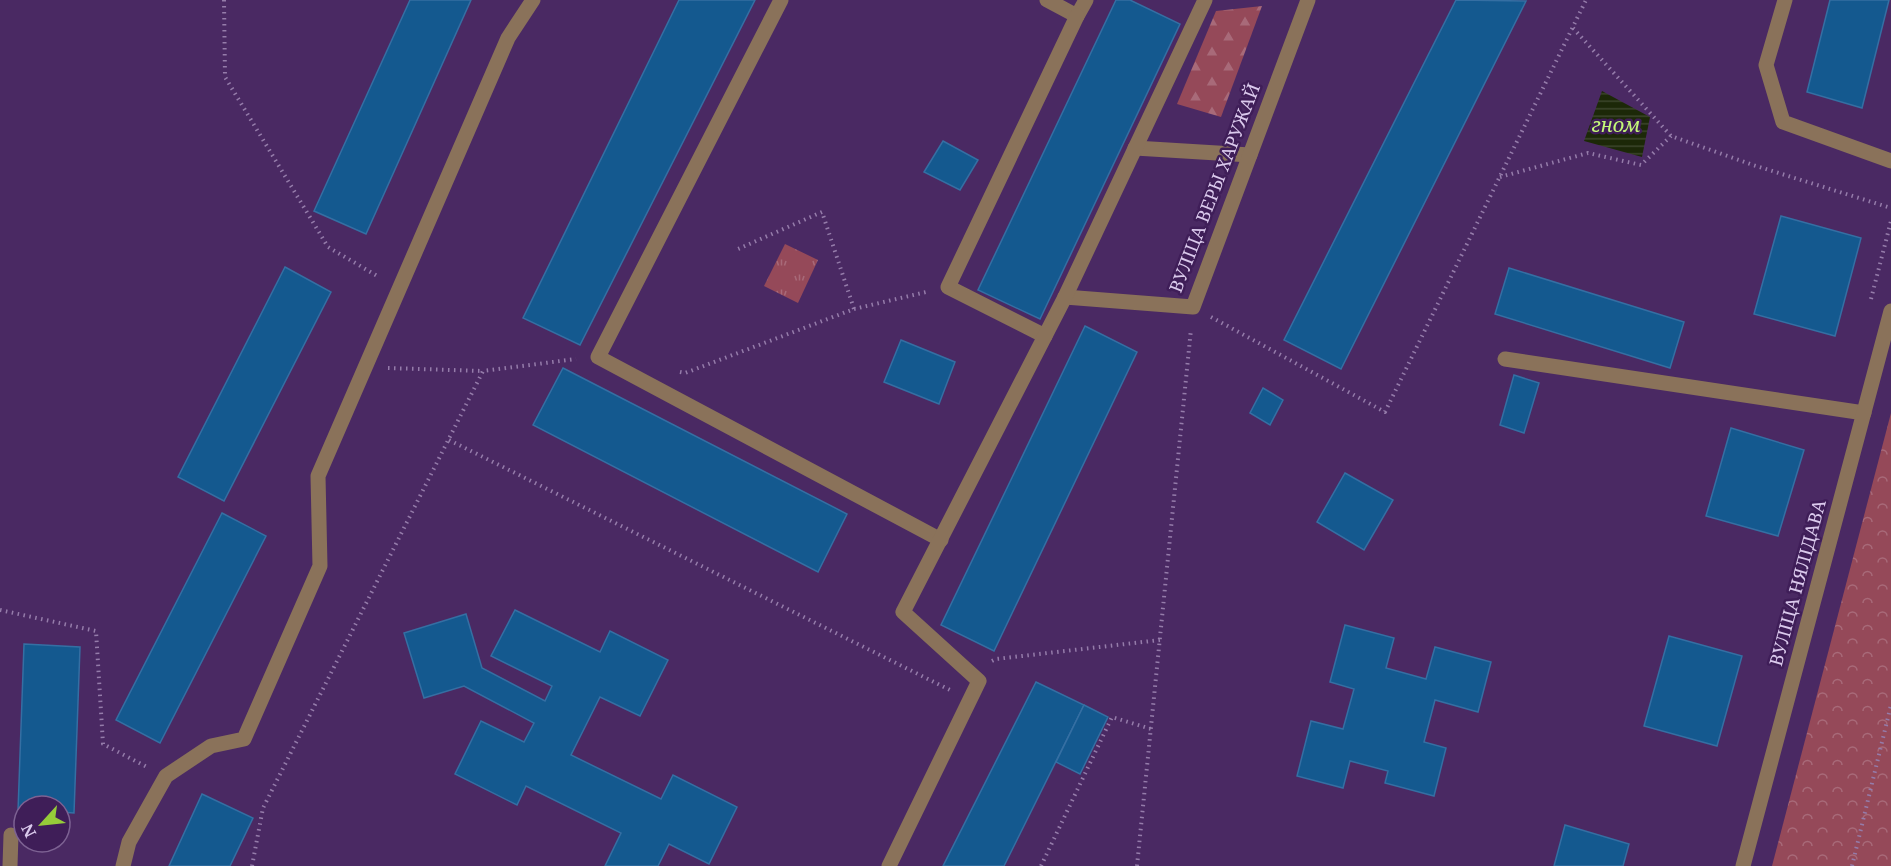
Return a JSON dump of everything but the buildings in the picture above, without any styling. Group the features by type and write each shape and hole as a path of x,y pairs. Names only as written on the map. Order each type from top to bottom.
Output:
{"street":[{"path":"123,866 129,842 166,776 211,746 244,739 320,566 318,476 508,38 533,0"},
{"path":"781,0 598,357 941,540"},
{"path":"1047,0 1077,16"},
{"path":"1045,336 948,287 1086,0"},
{"path":"889,866 979,681 903,612 1065,297 1205,0"},
{"name":"ВУЛІЦА ВЕРЫ ХАРУЖАЙ","path":"1065,297 1193,307 1308,0"},
{"path":"1785,0 1766,65 1783,122 1891,161"},
{"path":"1135,148 1250,155"},
{"name":"ВУЛІЦА НЯЛІДАВА","path":"1743,866 1891,311"},
{"path":"1505,359 1864,413"},
{"path":"10,866 11,835"}],"path":[{"path":"224,0 225,76 328,247 400,288"},
{"path":"1137,866 1193,307 1385,412 1586,0"},
{"path":"1573,28 1671,136 1753,165 1891,208"},
{"path":"1500,177 1588,153 1641,165 1671,136"},
{"path":"738,249 822,212 854,309"},
{"path":"674,371 685,373 854,309 948,287"},
{"path":"365,368 483,371 598,357"},
{"path":"252,866 263,808 483,371"},
{"path":"449,440 970,700"},
{"path":"0,610 96,631 103,744 166,776"},
{"path":"971,674 996,659 1160,640"},
{"path":"1852,866 1891,705"},
{"path":"1041,866 1112,717 1151,729"}],"green space":[{"path":"1262,6 1221,117 1177,104 1216,11"},
{"path":"785,244 818,260 798,303 764,286"},
{"path":"1891,413 1891,866 1772,866"}],"water":[{"name":"гном","path":"1602,91 1650,117 1642,157 1584,141"}]}
